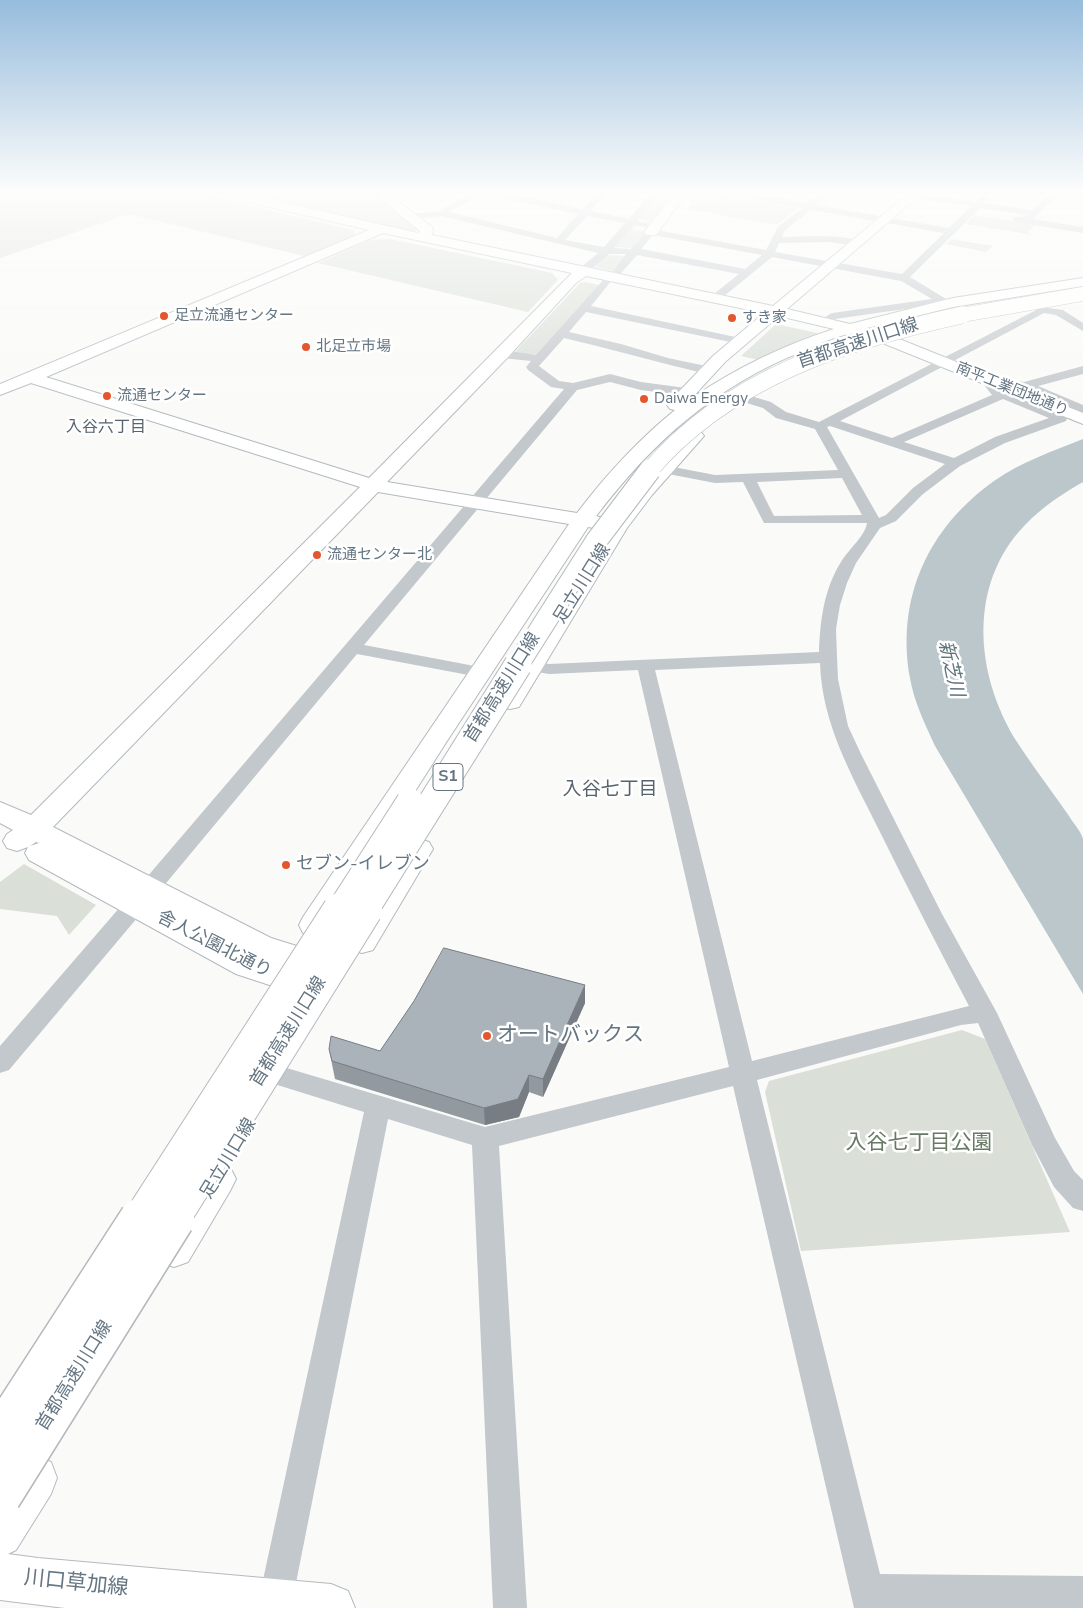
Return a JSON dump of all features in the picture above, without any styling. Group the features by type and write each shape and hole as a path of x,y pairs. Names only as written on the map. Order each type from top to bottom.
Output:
{"main road":[{"path":"0,390 290,268"},
{"path":"556,268 714,299 819,326 847,329"},
{"path":"558,268 580,273"},
{"path":"647,444 686,392 707,370 828,268"},
{"path":"17,834 373,484 580,273"},
{"path":"610,279 774,314 824,322 847,329"},
{"name":"足立川口線","path":"0,1405 479,672 583,520 647,444 717,389 746,371 784,353 847,329 945,302 1083,284"},
{"name":"首都高速川口線","path":"0,1437 521,631 603,507 631,470 657,442 690,414 720,393 755,372 819,343 869,327 931,311 1083,284"},
{"name":"首都高速川口線","path":"0,1496 531,644 619,510 646,475 673,445 704,419 759,382 800,362 856,341 929,321 1083,294"},
{"name":"足立川口線","path":"0,1534 618,526 663,469 686,443 744,398 808,363 881,337 942,321 1083,298"},
{"path":"744,398 717,389 711,385 710,379 774,314"},
{"name":"南平工業団地通り","path":"847,329 881,337 942,362 997,388 1083,419"},
{"path":"30,377 373,484 618,526"},
{"name":"舎人公園北通り","path":"0,811 17,834 142,897 248,966 286,968 309,986 337,982"},
{"name":"川口草加線","path":"0,1576 38,1582 331,1608"}],"street":[{"path":"580,273 586,268"},
{"path":"620,268 532,367 555,384 573,387 610,378 642,386 686,392"},
{"path":"725,268 747,272"},
{"path":"714,299 752,268"},
{"path":"849,268 904,278 945,302"},
{"path":"904,278 914,268"},
{"path":"824,322 832,316 945,302"},
{"path":"583,308 740,341"},
{"path":"824,424 1042,310 1059,312 1082,326"},
{"path":"560,334 621,347 665,361 707,370"},
{"path":"502,354 539,359"},
{"path":"1026,386 1083,370"},
{"path":"893,442 997,388 1004,381 1026,386 1083,410"},
{"path":"0,1063 573,387"},
{"path":"748,478 769,520 873,522 891,518 918,491 955,463 1000,440 1061,418 997,388"},
{"path":"744,398 767,406 781,415 893,442 955,463"},
{"path":"824,424 846,474 873,522"},
{"path":"663,469 715,479 846,474"},
{"path":"873,522 848,563 832,605 828,630 829,679 839,726 851,754 931,914 985,1013 1045,1145 1064,1179 1083,1199"},
{"path":"352,648 479,672"},
{"path":"532,666 549,669 828,658"},
{"path":"645,665 869,1600 1083,1594"},
{"path":"280,1076 485,1138 638,1102 961,1016 985,1013"},
{"path":"275,1603 378,1106"},
{"path":"485,1138 510,1608"}],"green space":[{"path":"340,268 528,268 552,273 558,280 528,312"},
{"path":"600,268 616,268 613,271"},
{"path":"585,282 599,285 538,355 514,353 580,283"},
{"path":"776,324 817,333 817,335 759,360 741,356"},
{"path":"24,864 96,905 69,935 57,916 0,909 0,882"},
{"name":"入谷七丁目公園","path":"962,1030 985,1039 1070,1232 801,1251 765,1092 769,1081"}],"water":[{"name":"新芝川","path":"1083,439 1083,482 1038,512 1006,549 993,575 986,602 984,631 986,660 992,688 1003,716 1029,761 1079,830 1083,839 1083,994 935,746 914,696 907,648 908,620 913,593 922,567 935,543 951,520 971,500 1004,474 1037,457"}],"building":[{"name":"オートバックス","path":"444,948 585,985 543,1079 529,1075 518,1099 484,1108 332,1061 329,1049 331,1036 380,1051 414,1001"}],"place":[{"name":"足立流通センター","path":"164,316"},
{"name":"すき家","path":"732,318"},
{"name":"北足立市場","path":"306,347"},
{"name":"流通センター","path":"107,396"},
{"name":"Daiwa Energy","path":"644,399"},
{"name":"流通センター北","path":"317,555"},
{"name":"セブン-イレブン","path":"286,865"},
{"name":"オートバックス","path":"487,1036"}],"district":[{"name":"入谷六丁目","path":"106,428"},
{"name":"入谷七丁目","path":"610,790"}]}
